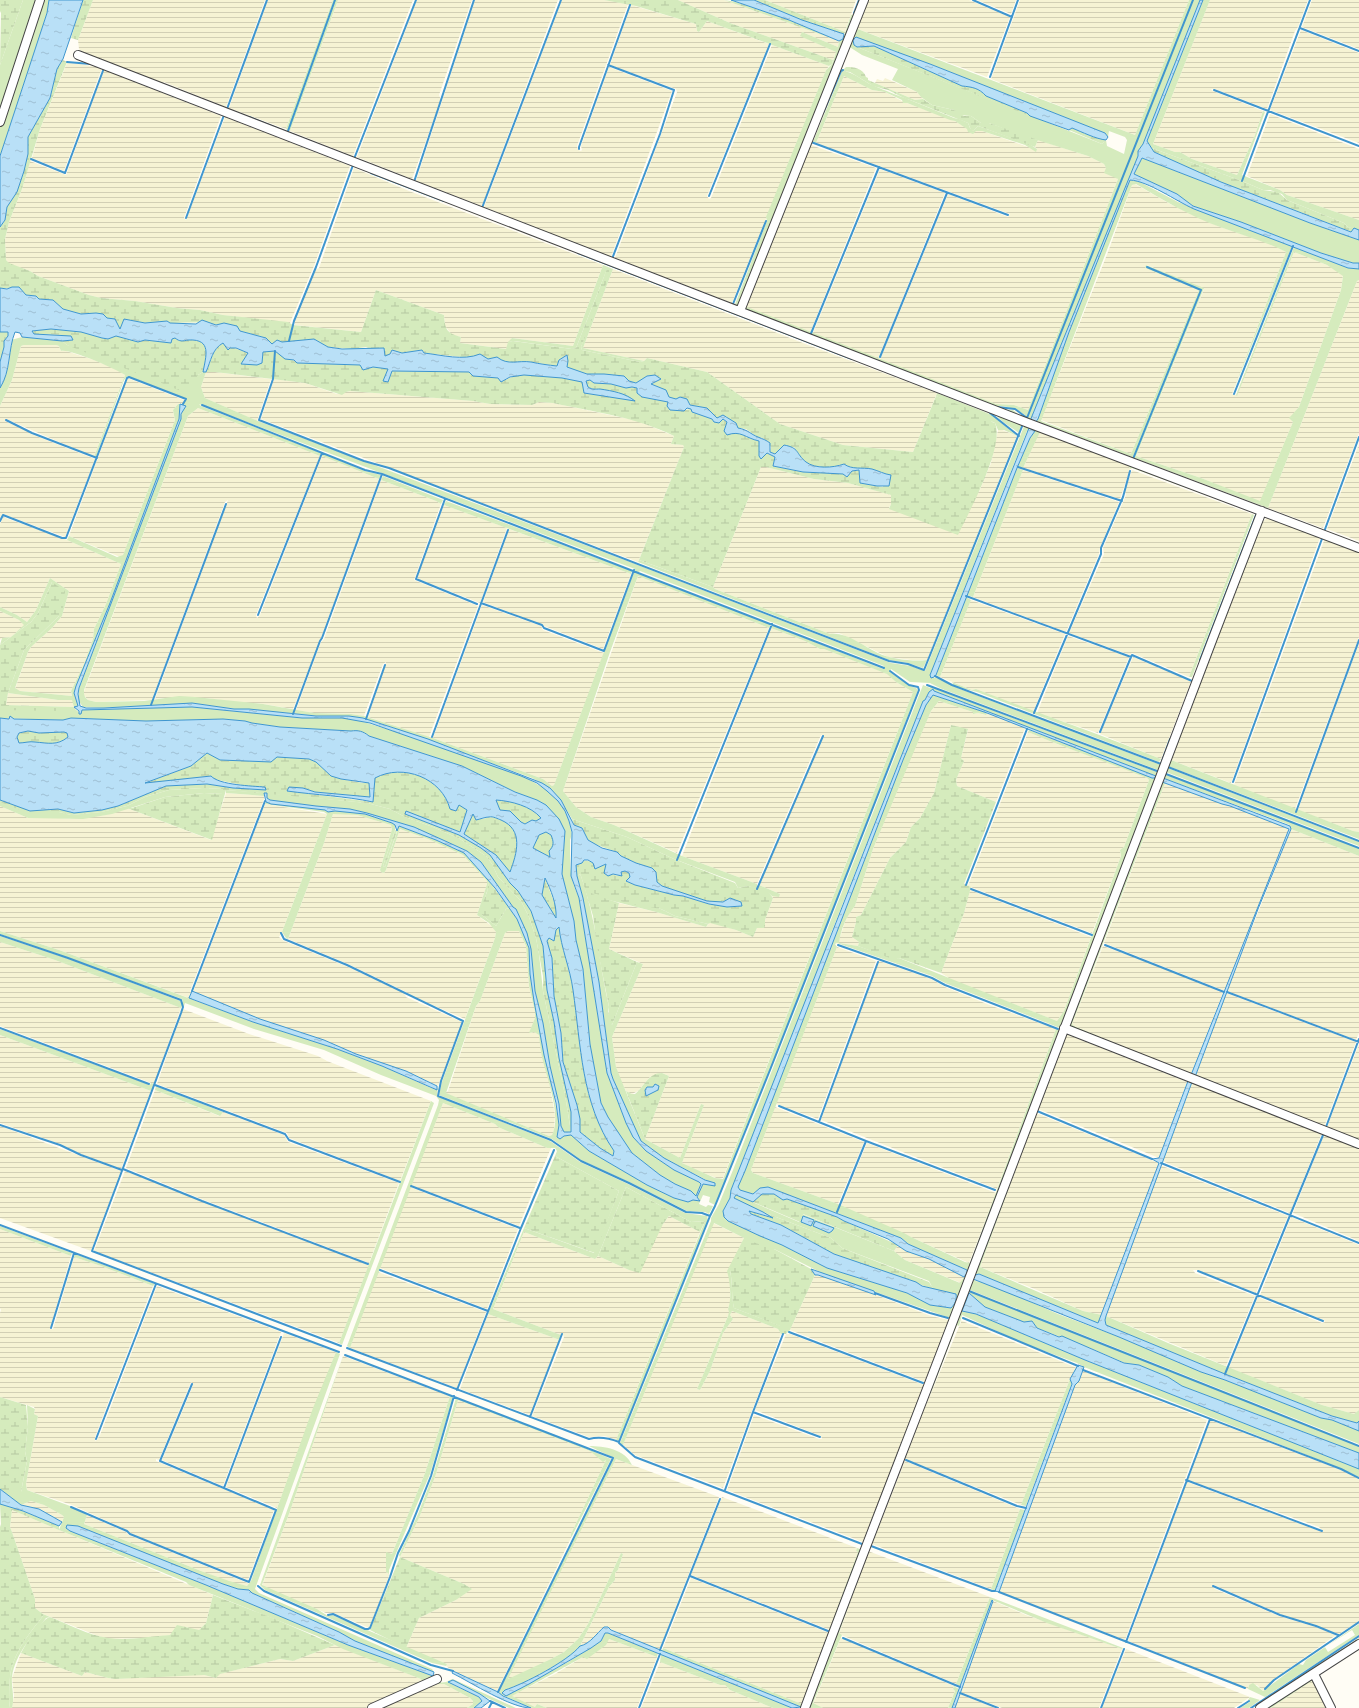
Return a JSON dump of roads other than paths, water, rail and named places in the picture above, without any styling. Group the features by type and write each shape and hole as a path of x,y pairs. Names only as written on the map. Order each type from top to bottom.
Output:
{"street":[{"path":"0,122 40,0"},
{"path":"740,311 864,0"},
{"path":"78,55 1028,423 1359,548"},
{"path":"806,1708 864,1549 965,1289 1262,511"},
{"path":"1064,1028 1359,1144"},
{"path":"1260,1708 1359,1644"},
{"path":"1314,1674 1331,1708"},
{"path":"372,1708 437,1679"}],"water":[{"path":"49,0 83,0 63,59 57,69 50,98 28,137 28,154 24,171 17,192 7,207 5,220 0,227 0,156 47,13"},
{"path":"731,0 754,0 802,20 844,34 843,39 839,41 789,20"},
{"path":"1200,0 1203,0 1147,141 1154,152 1221,182 1351,232 1354,228 1359,230 1359,240 1310,223 1142,158 1134,174 1177,194 1193,206 1241,222 1321,253 1353,263 1359,263 1359,269 1348,268 1194,209 1145,184 1130,180 1069,332 1038,419 1035,423 1030,421"},
{"path":"856,37 930,64 1105,133 1108,137 1106,140 1098,138 1072,128 1069,130 1030,116 1027,113 986,96 972,87 962,86 874,46 857,47 854,45 853,40"},
{"path":"19,287 26,295 36,296 39,299 53,300 63,309 81,314 103,314 107,318 115,319 120,329 124,319 145,323 167,321 170,323 196,324 202,320 216,325 224,323 237,326 240,331 266,338 272,344 277,340 282,342 314,339 328,347 342,349 384,348 385,356 390,354 392,350 402,353 422,350 424,353 445,356 467,357 480,354 488,359 497,357 501,360 509,362 526,362 557,366 559,360 567,355 567,367 587,374 624,376 629,381 636,383 647,376 655,375 661,379 651,384 666,390 669,397 676,399 680,397 687,399 690,405 707,408 717,418 723,415 736,423 738,428 770,443 770,452 775,454 784,445 795,449 806,462 814,466 830,467 844,464 854,468 872,469 891,475 889,486 877,486 860,483 859,470 852,471 847,477 843,474 803,472 773,466 775,457 767,453 761,459 759,456 759,441 736,433 727,435 724,431 727,422 723,419 719,423 714,422 712,419 692,412 691,409 687,408 684,411 670,410 667,406 668,402 642,397 637,393 637,388 626,388 611,384 594,383 590,380 586,381 588,387 590,388 619,393 635,401 584,393 582,382 562,378 524,375 510,377 501,382 498,378 473,376 469,372 392,371 388,382 383,381 388,369 373,367 363,370 360,365 297,363 294,360 285,359 275,351 263,352 262,363 257,365 241,364 248,353 236,348 230,348 228,350 223,343 214,352 206,372 203,372 206,350 201,342 196,340 181,341 175,338 172,339 171,343 145,340 138,342 116,336 108,339 81,332 51,329 32,331 34,334 71,336 73,340 62,341 22,337 20,333 15,332 8,367 4,381 0,388 0,362 4,341 8,336 8,332 0,332 0,288 7,289"},
{"path":"180,404 186,406 181,414 181,419 79,688 78,694 80,706 86,708 104,708 192,703 234,709 249,709 316,716 349,716 363,718 428,739 542,783 550,788 561,800 574,825 582,828 588,840 602,848 617,852 621,856 636,863 652,868 656,872 657,882 662,886 707,901 723,902 730,898 741,902 742,906 727,907 709,904 683,896 635,885 626,881 630,877 629,873 625,871 621,872 622,876 613,874 608,876 604,873 606,864 595,869 593,863 588,860 584,860 582,863 576,865 599,982 613,1079 641,1141 664,1158 705,1180 715,1183 715,1186 703,1184 697,1197 700,1201 693,1200 688,1202 674,1198 647,1185 589,1151 571,1135 564,1136 560,1139 557,1137 559,1125 556,1103 544,1055 534,1001 530,974 529,948 517,919 495,888 464,853 436,840 399,826 397,831 395,825 392,823 365,814 335,811 328,812 325,810 271,804 266,802 264,793 267,793 267,798 270,800 350,809 414,827 467,851 481,862 513,907 516,909 527,933 531,949 535,991 559,1104 561,1126 564,1132 571,1132 571,1112 559,1058 554,1022 547,990 543,946 531,911 518,891 510,883 490,855 481,848 459,835 405,814 406,811 460,832 467,810 459,805 456,811 450,809 446,798 439,789 420,776 397,772 375,778 373,802 287,791 289,787 303,788 315,792 370,797 369,783 331,776 316,762 309,759 277,757 271,762 220,760 207,753 191,766 145,783 211,776 215,779 228,783 265,787 266,790 233,788 207,784 166,786 118,806 102,810 74,813 58,809 30,811 0,800 0,718 9,719 10,716 14,719 63,720 71,718 146,721 223,719 280,727 358,731 369,736 462,766 515,792 546,805 559,819 565,831 562,874 574,921 576,940 583,969 590,1044 601,1103 608,1117 632,1153 660,1175 691,1191 696,1196 701,1184 674,1170 646,1151 633,1137 626,1123 607,1073 579,898 571,876 572,832 565,811 558,801 537,783 370,723 342,718 302,718 192,707 82,710 81,714 79,714 79,711 74,707 78,706 74,693 76,686 110,603 179,419","holes":["28,731 39,733 64,732 67,733 68,737 56,743 19,743 17,737 19,733","496,800 526,807 541,818 536,821 532,820 525,824 510,811 500,810","473,814 476,820 486,817 497,818 508,824 513,830 517,843 515,857 510,872 496,855 464,834","546,832 551,835 553,844 549,851 550,857 533,848 539,835","545,878 556,908 556,918 542,895","559,927 572,982 584,1073 595,1113 603,1133 614,1151 613,1156 580,1132 580,1119 577,1105 563,1062 561,1033 554,996 552,958 547,941 549,938 554,941 556,930"]},
{"path":"1029,428 1035,431 1030,438 1017,468 936,675 931,678 930,675"},
{"path":"933,689 934,691 1156,776 1155,778 1152,778 987,713 933,695 926,705 903,760 738,1187 740,1190 753,1194 760,1188 768,1187 901,1238 908,1244 967,1270 964,1277 929,1259 906,1251 888,1239 837,1217 787,1199 783,1200 774,1194 762,1194 753,1202 736,1195 734,1198 773,1218 749,1211 751,1214 781,1225 834,1254 916,1282 922,1286 956,1294 954,1305 951,1308 930,1305 907,1293 827,1268 782,1245 728,1221 724,1217 723,1211 730,1198 731,1190 923,701"},
{"path":"1163,778 1290,826 1291,829 1258,909 1195,1077 1191,1075 1289,829 1162,782"},
{"path":"192,991 260,1019 324,1040 356,1054 406,1071 437,1086 437,1090 382,1066 337,1049 253,1022 189,998"},
{"path":"1188,1081 1192,1082 1106,1316 1106,1325 1332,1416 1357,1423 1359,1421 1359,1431 1201,1372 1119,1337 973,1279 975,1275 979,1274 1098,1323 1159,1163 1152,1159 1159,1158"},
{"path":"655,1084 659,1086 658,1090 646,1096 645,1090 647,1087 653,1087"},
{"path":"803,1216 814,1220 811,1226 801,1222"},
{"path":"815,1221 834,1228 829,1233 813,1226"},
{"path":"811,1269 874,1291 876,1295 815,1275"},
{"path":"969,1293 985,1307 1024,1322 1032,1321 1037,1328 1059,1337 1062,1336 1124,1363 1139,1365 1168,1377 1182,1386 1359,1453 1359,1469 1085,1360 976,1314 962,1311"},
{"path":"1078,1365 1084,1367 1079,1381 1075,1385 999,1592 995,1591 1072,1384 1070,1379"},
{"path":"0,1489 21,1505 39,1509 62,1522 59,1526 23,1511 0,1504"},
{"path":"67,1525 78,1526 223,1584 238,1589 249,1590 252,1593 339,1632 355,1641 434,1672 433,1676 348,1645 206,1585 70,1531 66,1528"},
{"path":"992,1600 993,1601 955,1708 952,1708"},
{"path":"604,1627 608,1627 611,1630 801,1707 792,1708 608,1633 605,1633 601,1641 591,1648 529,1684 506,1696 502,1693 505,1690 556,1665 580,1646 590,1641"},
{"path":"453,1671 531,1708 502,1700 452,1673"},
{"path":"453,1680 490,1701 481,1708 474,1708 482,1701 479,1697 448,1682"}],"waterway":[{"path":"227,109 267,0"},
{"path":"288,131 335,0"},
{"path":"354,159 416,0"},
{"path":"414,182 474,0"},
{"path":"482,208 561,0"},
{"path":"854,13 859,0"},
{"path":"973,0 1012,17"},
{"path":"990,77 1018,0"},
{"path":"997,407 1015,409 1027,418 1193,0"},
{"path":"1242,181 1310,0"},
{"path":"579,149 630,5"},
{"path":"1300,28 1359,51"},
{"path":"709,196 770,44"},
{"path":"67,62 91,64"},
{"path":"608,65 674,90 660,134 612,259"},
{"path":"31,159 65,173 104,68"},
{"path":"823,113 841,71 843,70"},
{"path":"1214,90 1359,146"},
{"path":"186,218 224,115"},
{"path":"249,117 317,144"},
{"path":"811,142 1008,215"},
{"path":"289,341 294,321 316,267 353,165"},
{"path":"810,336 879,167"},
{"path":"371,173 444,201"},
{"path":"880,357 947,193"},
{"path":"730,304 733,304 766,221"},
{"path":"1234,394 1293,246"},
{"path":"578,253 852,359"},
{"path":"1133,459 1201,290 1147,267"},
{"path":"275,351 273,379 259,420 364,461 389,468 889,661 908,664 924,670 1023,424"},
{"path":"0,521 3,515 62,538 66,538 127,378 129,377 186,399 183,404"},
{"path":"202,405 365,470 382,474 884,668"},
{"path":"990,413 1019,436"},
{"path":"6,420 32,433 97,458"},
{"path":"1324,532 1359,437"},
{"path":"258,615 322,453"},
{"path":"1018,467 1122,501"},
{"path":"1034,713 1101,554 1101,548 1123,497 1130,471"},
{"path":"293,714 382,474"},
{"path":"445,499 416,579 477,604"},
{"path":"151,705 226,504"},
{"path":"1200,660 1256,515"},
{"path":"432,737 508,530"},
{"path":"1233,782 1323,536"},
{"path":"481,603 542,625 544,628 604,651 634,570"},
{"path":"966,596 1131,657 1132,655 1192,681"},
{"path":"677,860 772,624"},
{"path":"1296,812 1359,640"},
{"path":"1100,732 1131,657"},
{"path":"366,719 385,665"},
{"path":"281,933 284,939 347,965 463,1021 441,1081 438,1096 551,1140 581,1161 686,1212 702,1213 710,1216 770,1070 919,690 918,687 909,685 890,671"},
{"path":"935,676 952,685 1161,764 1170,739"},
{"path":"927,685 1157,771"},
{"path":"966,885 1027,729"},
{"path":"757,889 823,736"},
{"path":"1168,767 1359,841"},
{"path":"1166,774 1359,848"},
{"path":"192,991 265,801"},
{"path":"971,889 1092,935"},
{"path":"0,935 68,958 181,1000 183,1007 181,1013 92,1251 341,1346"},
{"path":"838,945 932,978 945,985 1058,1029"},
{"path":"1105,945 1224,992"},
{"path":"819,1122 878,962"},
{"path":"1227,992 1359,1042"},
{"path":"0,1028 149,1084"},
{"path":"1326,1127 1359,1039"},
{"path":"155,1085 285,1134 289,1140 400,1182"},
{"path":"779,1106 866,1141"},
{"path":"1037,1111 1152,1159"},
{"path":"0,1125 60,1145 81,1155 122,1170"},
{"path":"1225,1374 1323,1135"},
{"path":"837,1212 866,1141 995,1190"},
{"path":"457,1390 521,1228 554,1150"},
{"path":"1161,1163 1359,1243"},
{"path":"123,1169 202,1201 368,1264"},
{"path":"411,1186 520,1228"},
{"path":"347,1348 589,1439 604,1438 619,1442 710,1216"},
{"path":"0,1225 339,1352"},
{"path":"51,1328 74,1253"},
{"path":"380,1270 488,1311"},
{"path":"1198,1271 1323,1321"},
{"path":"96,1439 156,1284"},
{"path":"969,1291 1359,1446"},
{"path":"875,1293 948,1318"},
{"path":"963,1318 1078,1366"},
{"path":"789,1332 923,1383"},
{"path":"530,1417 562,1334"},
{"path":"725,1490 783,1334"},
{"path":"224,1488 281,1337"},
{"path":"345,1355 613,1458 498,1692"},
{"path":"1083,1370 1341,1469 1359,1478"},
{"path":"71,1507 127,1531 130,1534 249,1582 276,1510 160,1461 192,1384"},
{"path":"328,1615 333,1614 365,1629 370,1628 398,1553 409,1531 431,1476 454,1396"},
{"path":"753,1412 820,1437"},
{"path":"1126,1642 1210,1419"},
{"path":"619,1443 635,1457 862,1544"},
{"path":"906,1460 1017,1506 1026,1508"},
{"path":"1186,1480 1322,1531"},
{"path":"660,1650 720,1499"},
{"path":"871,1546 995,1591"},
{"path":"690,1576 828,1631"},
{"path":"258,1586 264,1591 431,1665 453,1671"},
{"path":"1213,1586 1280,1615 1316,1626 1338,1635"},
{"path":"999,1592 1245,1688"},
{"path":"1265,1689 1274,1680 1359,1622"},
{"path":"1251,1708 1359,1636"},
{"path":"843,1638 960,1687"},
{"path":"1101,1708 1124,1649"},
{"path":"639,1708 660,1654"},
{"path":"960,1693 998,1708"},
{"path":"490,1701 505,1708"},
{"path":"1238,1708 1249,1701"},
{"path":"489,1708 492,1702"}]}
